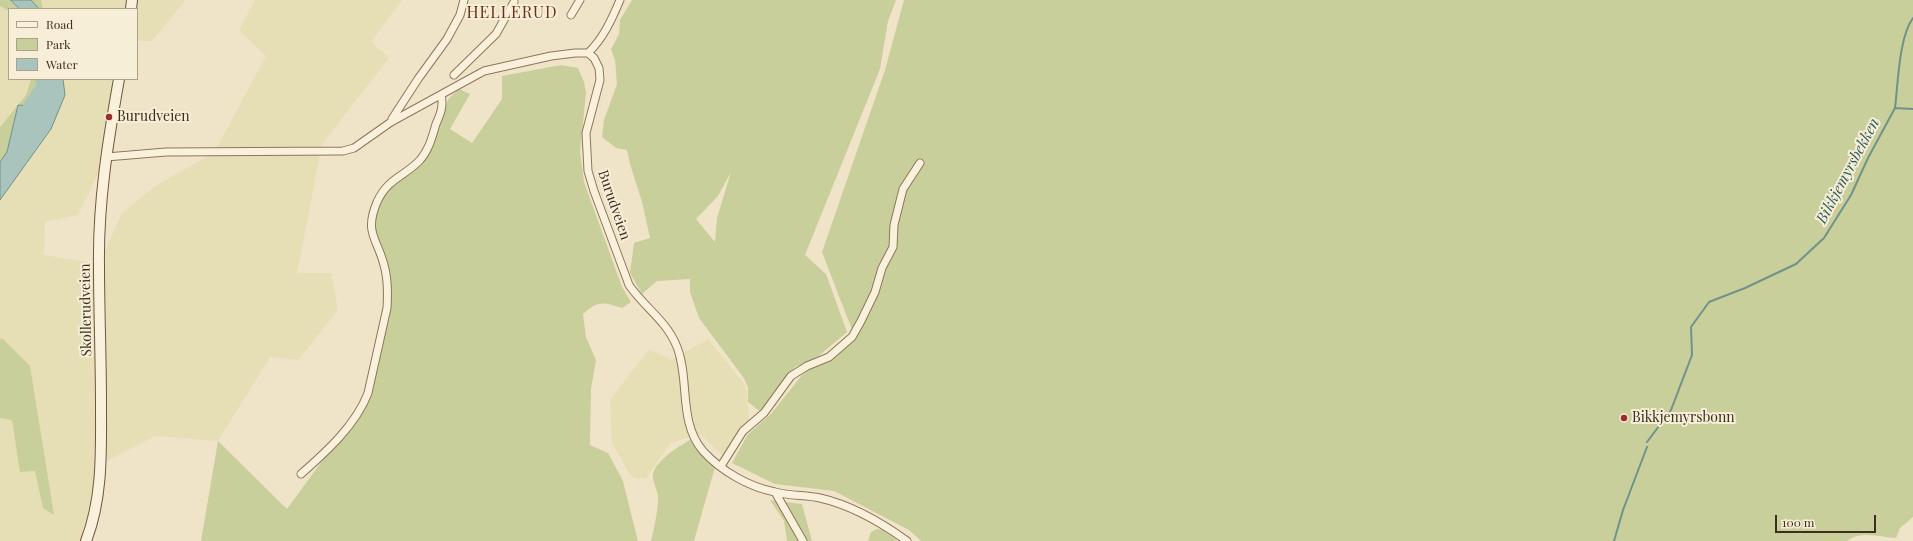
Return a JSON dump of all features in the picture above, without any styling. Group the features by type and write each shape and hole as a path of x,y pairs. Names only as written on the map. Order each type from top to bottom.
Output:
{"street":[{"path":"391,122 418,79 447,39 460,15 464,0"},
{"path":"570,15 580,0"},
{"path":"106,157 166,152 343,151 359,145 391,122 484,71 551,56 575,52 588,53 596,46 620,0"},
{"path":"454,74 496,34 514,2"},
{"name":"Burudveien","path":"588,53 594,58 599,68 600,80 586,133 588,171 629,286 636,296 663,322 678,349 688,418 692,434 704,452 744,482 775,492 820,498 840,504 893,531 906,541"},
{"name":"Skollerudveien","path":"86,541 92,526 98,498 101,464 100,230 106,157 119,80"},
{"path":"301,474 333,444 364,404 368,393 387,308 388,296 384,264 372,234 372,217 377,202 389,184 413,166 427,152 441,111 443,101 441,95"},
{"path":"721,466 743,431 764,413 792,376 807,366 829,358 852,337 875,292 882,268 894,247 894,225 903,189 920,163"},
{"path":"775,492 803,541"}],"shaded area":[{"path":"41,0 185,0 152,41 138,41 138,8 43,8"},
{"path":"255,0 402,0 371,42 389,58 322,144 297,273 331,273 338,310 298,360 270,357 218,441 155,436 101,464 86,541 0,541 0,181 51,80 119,80 106,157 78,215 45,222 44,255 99,264 122,213 158,184 214,153 266,56 239,30"},
{"path":"0,6 8,10 8,80 31,80 26,95 0,127"},
{"path":"708,339 746,386 749,420 724,457 700,434 670,443 646,479 634,478 629,473 612,443 610,400 649,349 671,360"}],"green space":[{"path":"0,0 41,0 43,8 8,8 8,10 0,6"},
{"path":"632,0 896,0 888,21 880,69 805,255 826,274 847,332 815,359 795,367 775,392 762,413 748,402 748,387 743,377 699,318 690,292 690,279 657,281 642,294 630,273 634,243 650,238 642,202 627,150 616,148 602,137 604,120 617,84 615,60 611,49 619,34 620,20","holes":["731,172 717,218 715,242 696,219 718,196"]},
{"path":"904,0 1913,0 1913,517 1900,528 1896,538 1864,535 1847,541 921,541 909,530 834,491 775,484 732,463 748,434 771,414 802,375 854,335 822,252 885,70"},
{"path":"561,65 578,68 584,82 586,93 580,152 584,182 622,287 631,302 622,308 610,304 597,304 583,314 586,337 596,360 591,389 590,445 608,453 623,481 638,541 201,541 218,441 287,509 370,395 390,305 391,292 390,278 374,231 374,215 383,191 425,159 449,98 459,89 470,94 450,129 472,143 502,99 502,76"},
{"path":"31,80 52,80 52,93 22,170 0,181 0,127 26,95"},
{"path":"2,338 30,366 54,515 43,508 35,471 20,472 12,420 0,418 0,340"},
{"path":"690,440 700,453 715,467 694,541 651,541 658,502 658,495 653,478 654,472 661,461 679,446"},
{"path":"770,500 802,504 812,541 787,541 784,521"},
{"path":"877,529 883,530 898,541 868,541 871,532"}],"water":[{"path":"11,0 31,0 38,8 19,8"},
{"path":"46,80 63,80 65,95 51,129 0,200 0,162 7,152 18,105 33,106"}],"waterway":[{"path":"1895,108 1902,48 1908,26 1913,18"},
{"path":"24,121 30,104 43,86 41,80"},
{"name":"Bikkjemyrsbekken","path":"1647,442 1671,410 1692,355 1691,327 1709,302 1745,288 1796,264 1824,238 1851,195 1868,158 1895,108 1913,109"},
{"name":"Bikkjemyrsbekken","path":"1614,541 1623,510 1647,447"}],"place":[{"name":"Burudveien","path":"109,117"},
{"name":"Bikkjemyrsbonn","path":"1624,418"}],"district":[{"name":"HELLERUD","path":"512,13"}]}
